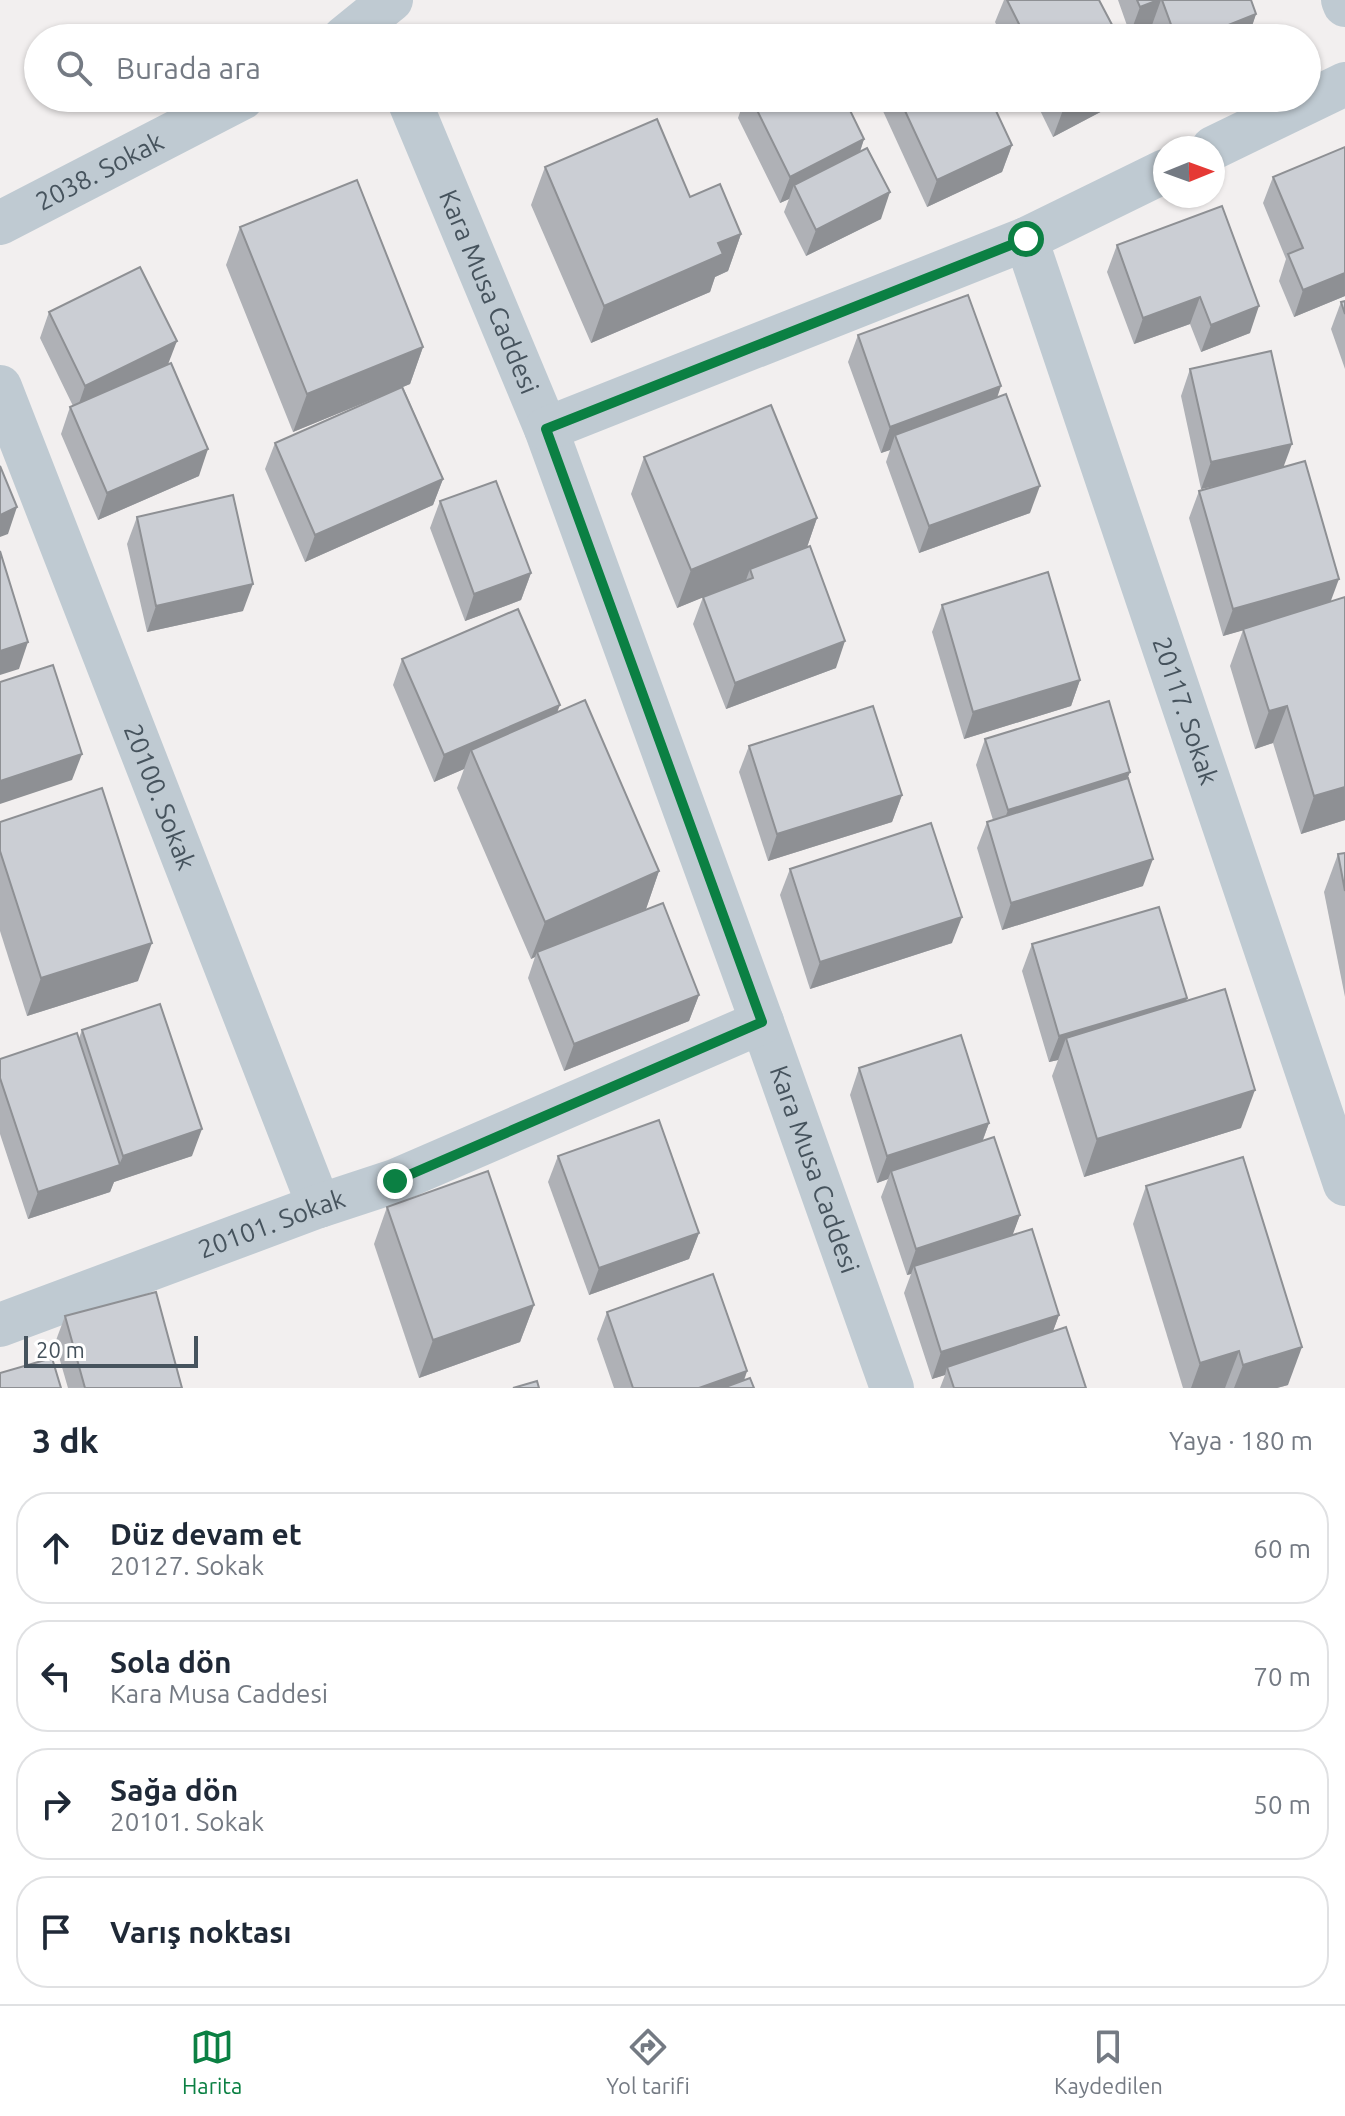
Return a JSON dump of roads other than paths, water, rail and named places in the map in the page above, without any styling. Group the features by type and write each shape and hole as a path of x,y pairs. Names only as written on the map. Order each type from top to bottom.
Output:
{"street":[{"path":"1321,96 1345,84"},
{"name":"2038. Sokak","path":"0,223 215,112"},
{"name":"Kara Musa Caddesi","path":"414,112 546,429 892,1388"},
{"path":"1225,142 1287,112"},
{"path":"546,429 1026,239 1153,177"},
{"name":"20117. Sokak","path":"1026,239 1345,1184"},
{"name":"20100. Sokak","path":"0,387 319,1206"},
{"name":"20101. Sokak","path":"0,1325 319,1206 395,1181 762,1022"}]}
